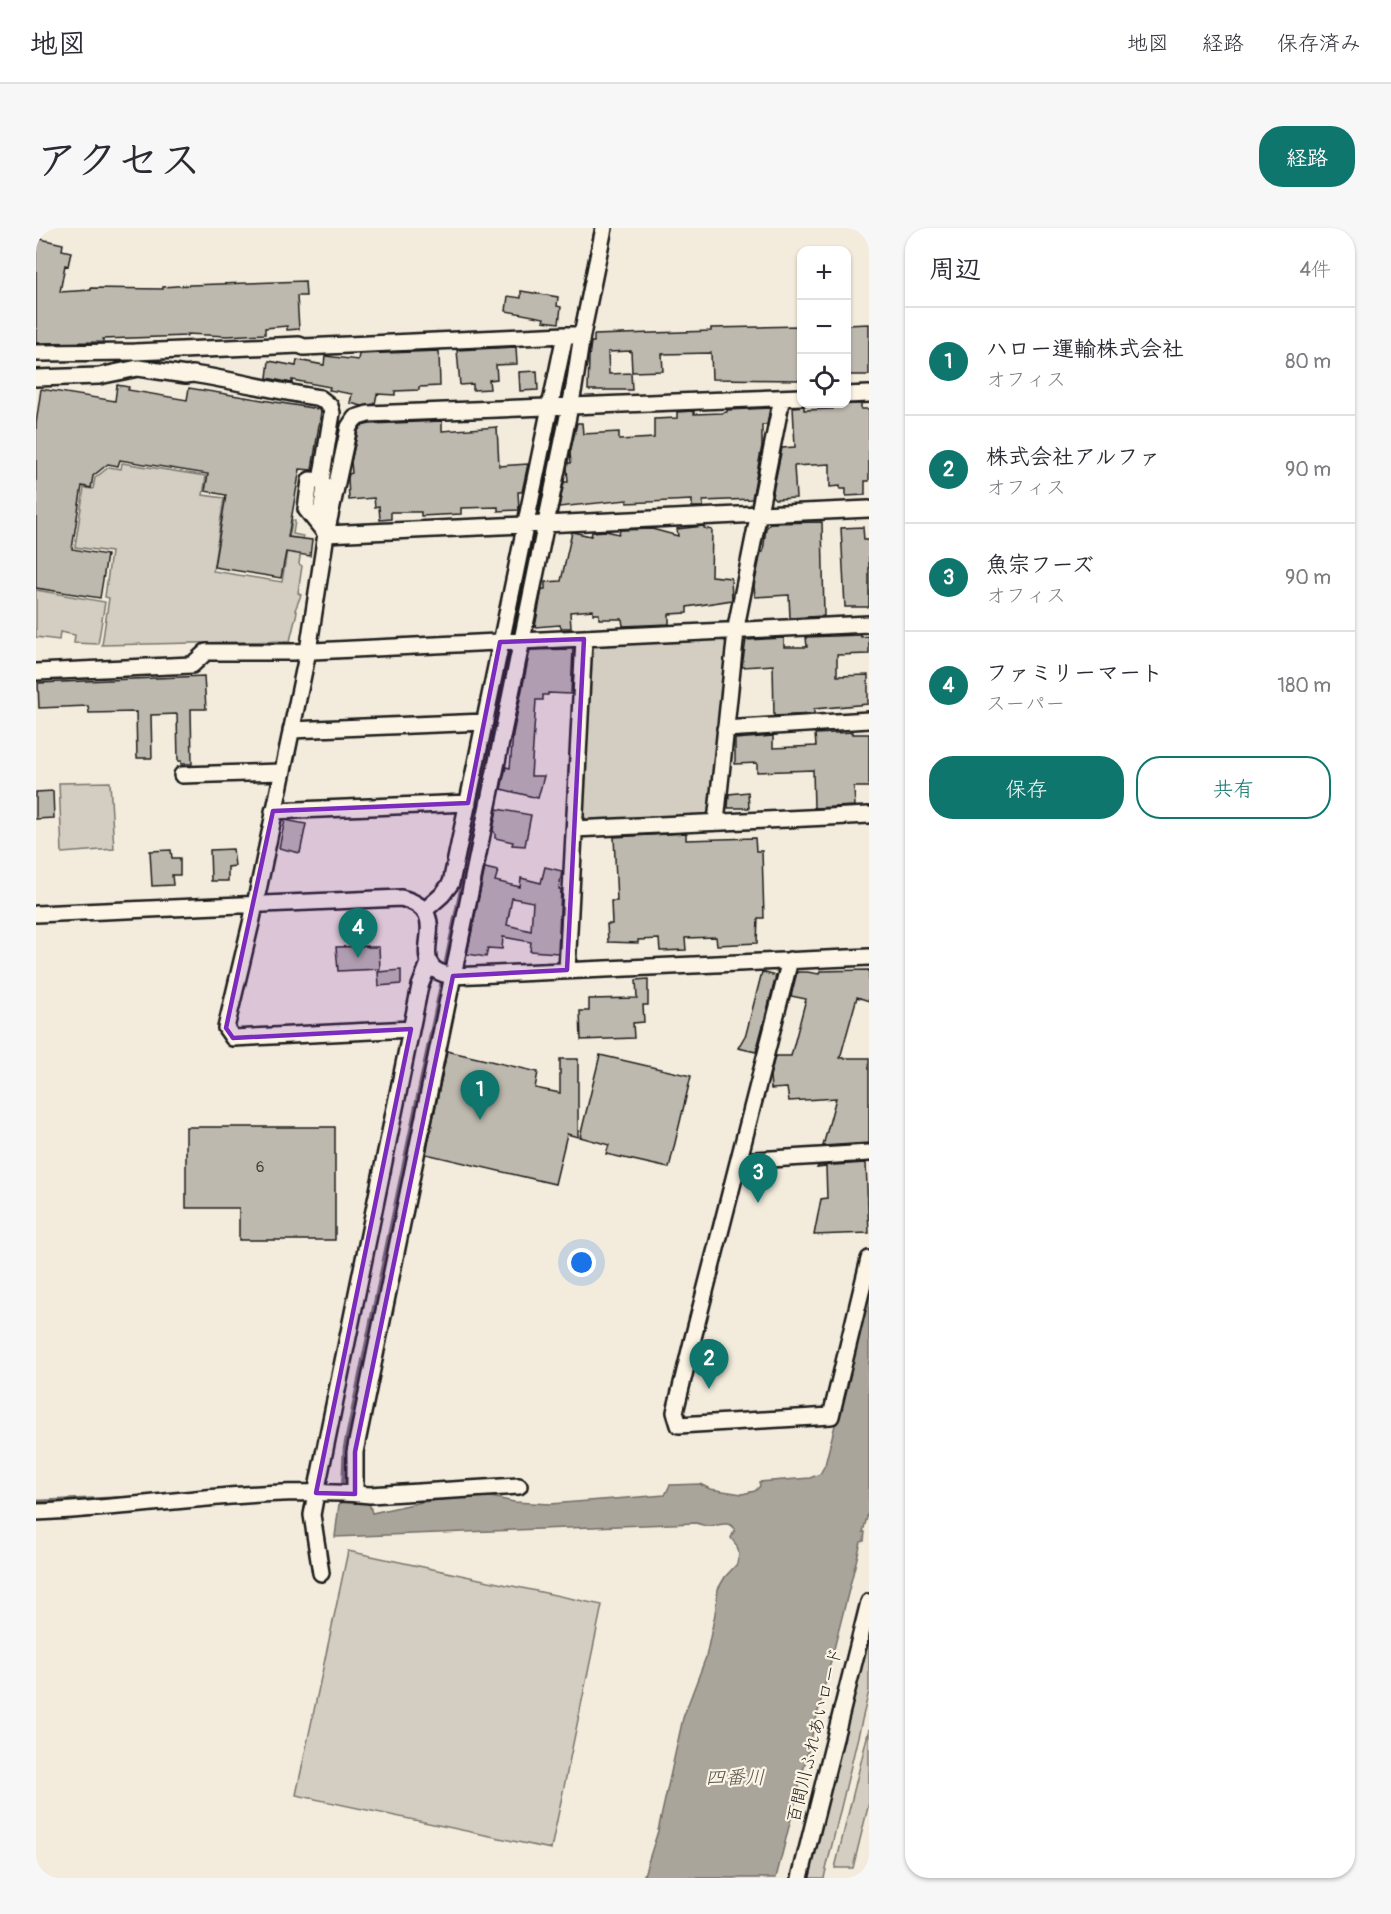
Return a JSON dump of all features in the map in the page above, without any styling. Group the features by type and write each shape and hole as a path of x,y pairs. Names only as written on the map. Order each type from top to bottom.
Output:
{"street":[{"path":"347,1493 560,406 574,387 574,335 604,228"},
{"path":"36,353 135,352 299,345 304,347 574,335"},
{"path":"36,378 99,376 138,368 203,375 320,398 330,406 332,413 321,481 310,480 306,509 323,529"},
{"path":"851,395 869,394"},
{"path":"411,1029 233,1038 226,1028 255,904 308,651 323,529 349,427 355,418 368,414 797,397"},
{"path":"716,822 736,631 782,398"},
{"path":"323,529 536,524 869,509"},
{"path":"36,672 192,665 206,652 308,651 869,624"},
{"path":"567,970 584,639"},
{"path":"424,911 442,895 451,883 484,722 512,642"},
{"path":"725,729 869,720"},
{"path":"291,729 484,722"},
{"path":"182,775 282,772"},
{"path":"273,812 468,803"},
{"path":"574,829 869,815"},
{"path":"36,914 401,898 409,900 424,911 430,925 426,958 429,963 448,975 869,957"},
{"path":"790,960 675,1412 680,1425 831,1416 869,1259"},
{"path":"321,1573 312,1515 420,986 429,963"},
{"path":"739,1161 869,1153"},
{"path":"36,1512 246,1496 316,1493 370,1495 519,1486"},
{"name":"百間川ふれあいロード","path":"800,1878 869,1602"}],"highlighted area":[{"path":"584,639 567,970 453,976 355,1452 355,1494 316,1493 411,1029 233,1038 226,1028 273,811 468,803 500,642"}],"shaded area":[{"path":"122,463 206,476 203,495 224,498 213,571 282,582 292,520 295,521 293,534 303,536 298,593 301,595 295,610 297,612 290,641 102,645 109,598 105,597 111,552 75,547 84,488 93,489 95,478 109,467 121,469"},
{"path":"36,590 105,602 98,644 74,643 75,635 60,632 59,640 36,637"},
{"path":"721,637 727,644 708,812 703,816 589,821 582,815 590,650 595,643"},
{"path":"110,782 114,849 62,853 59,783"},
{"path":"348,1551 602,1605 551,1849 296,1795"},
{"path":"869,1624 869,1691 824,1878 805,1878"},
{"path":"869,1729 869,1803 853,1868 835,1868"}],"water":[{"name":"四番川","path":"869,1289 869,1510 863,1532 865,1532 864,1541 861,1542 776,1878 643,1878 658,1831 683,1718 706,1657 718,1589 737,1564 739,1555 737,1546 731,1538 735,1529 729,1524 706,1526 696,1523 335,1537 339,1504 348,1500 368,1499 372,1513 422,1502 482,1495 514,1502 550,1504 665,1495 670,1485 700,1484 710,1489 742,1494 755,1491 760,1486 759,1482 810,1478 820,1474 825,1465"}],"building":[{"path":"36,238 63,244 62,250 71,252 68,266 65,265 60,292 91,290 91,288 163,289 163,287 190,285 305,281 306,296 297,296 299,329 287,330 287,326 265,328 265,334 227,336 187,334 187,336 103,339 103,342 36,343"},
{"path":"521,291 558,297 557,306 561,307 559,323 506,311 508,296 521,298"},
{"path":"869,324 869,375 851,375 851,325"},
{"path":"797,326 797,380 712,379 711,353 662,354 663,371 632,372 631,351 608,352 609,374 631,373 632,390 588,390 589,357 594,335 711,331 711,328"},
{"path":"516,347 517,364 496,365 497,379 489,380 490,389 473,390 473,384 460,385 457,350"},
{"path":"439,351 440,386 395,391 395,395 377,394 375,404 362,406 350,403 352,394 329,390 330,387 267,378 269,361 296,366 297,360 324,365 325,356 358,360 359,354"},
{"path":"537,371 538,390 520,391 519,372"},
{"path":"117,385 129,387 128,390 187,400 189,388 318,409 321,412 312,470 300,469 288,537 312,540 310,556 286,552 281,578 214,567 226,495 205,491 208,474 120,460 118,466 108,464 93,476 91,488 82,486 72,549 107,555 100,598 36,588 36,424 41,389 115,401"},
{"path":"851,404 861,404 861,409 869,409 869,481 865,481 865,495 846,496 846,489 840,489 840,486 830,487 830,464 794,466 796,498 775,499 772,496 782,448 795,447 793,407 804,408 804,410 851,408"},
{"path":"770,408 767,425 762,425 762,446 752,499 703,501 703,507 692,507 692,500 627,503 627,500 559,507 564,482 568,482 567,468 568,463 571,463 570,453 577,423 582,423 583,434 619,432 619,440 654,438 654,419 677,418 677,412 722,413 727,410"},
{"path":"442,421 442,431 497,427 499,466 528,464 522,492 518,492 519,510 498,511 498,507 461,508 461,514 421,516 421,512 391,512 391,519 380,520 379,506 375,507 374,498 349,500 348,478 352,473 351,462 361,426"},
{"path":"822,522 824,616 790,618 789,595 755,597 754,586 761,552 763,552 766,528 771,523"},
{"path":"704,526 712,530 711,576 731,578 732,600 687,607 687,613 669,614 669,624 623,626 622,619 599,619 599,614 593,614 593,610 570,612 571,628 561,628 560,625 535,627 545,582 561,581 572,532 591,536 592,532 606,531 619,534 620,530 652,529 678,536 677,529"},
{"path":"863,527 864,540 869,540 869,607 845,607 841,528"},
{"path":"861,635 861,637 869,636 869,654 837,655 837,676 868,675 868,704 814,709 814,714 774,716 773,665 742,667 746,640 784,638 784,647 807,647 806,637"},
{"path":"573,649 571,694 548,693 548,695 543,695 543,700 536,700 531,776 544,776 538,798 501,789 506,767 510,768 513,734 530,650"},
{"path":"204,676 206,709 191,709 192,764 181,764 181,761 178,761 177,714 151,715 152,758 137,758 136,712 89,713 88,706 39,708 38,683"},
{"path":"853,732 853,734 869,734 869,787 854,787 855,806 814,808 813,770 757,772 757,763 735,764 735,739 773,736 773,748 816,746 815,734"},
{"path":"53,791 54,818 36,819 36,792"},
{"path":"748,792 749,808 728,808 729,794"},
{"path":"497,809 531,815 525,846 512,845 513,842 495,838 493,830"},
{"path":"285,820 306,824 300,853 279,848"},
{"path":"686,833 686,840 755,838 756,851 762,851 764,918 758,918 757,943 717,945 716,937 685,938 686,950 660,951 659,939 638,940 638,943 608,942 607,924 612,924 611,901 617,901 614,837"},
{"path":"233,849 235,866 228,867 228,881 211,881 210,850"},
{"path":"171,850 172,858 180,858 180,875 172,875 173,885 152,886 150,851"},
{"path":"545,867 562,871 559,889 561,889 558,953 530,951 531,942 503,937 502,949 488,948 486,957 467,954 485,868 498,871 495,881 520,887 521,878 541,883","holes":["512,898 533,902 531,931 507,925"]},
{"path":"336,947 379,947 380,969 338,971"},
{"path":"401,970 401,984 379,986 378,972"},
{"path":"869,970 869,1001 857,997 840,1058 869,1058 869,1143 823,1146 836,1098 789,1101 787,1088 771,1089 770,1076 775,1056 791,1056 806,999 791,996 797,972 819,974 820,971"},
{"path":"762,972 776,976 756,1052 738,1048 746,1034"},
{"path":"648,979 648,1005 643,1005 644,1022 633,1023 634,1038 581,1040 580,1011 589,1011 589,999 637,998 636,980"},
{"path":"447,1051 538,1072 535,1088 560,1093 560,1059 578,1059 578,1137 567,1134 555,1184 426,1154"},
{"path":"600,1055 691,1076 669,1168 606,1154 609,1145 580,1137"},
{"path":"186,1127 335,1127 335,1240 239,1240 239,1208 186,1208"},
{"path":"866,1163 869,1233 814,1235 821,1199 827,1198 826,1167 817,1168 818,1166"}],"waterway":[{"path":"514,637 596,228"},
{"path":"343,1490 345,1448 512,645"},
{"path":"36,1502 129,1498"}],"place":[{"name":"ファミリーマート","path":"358,958"},
{"name":"ハロー運輸株式会社","path":"480,1120"},
{"name":"魚宗フーズ","path":"758,1203"},
{"name":"株式会社アルファ","path":"709,1389"}]}
